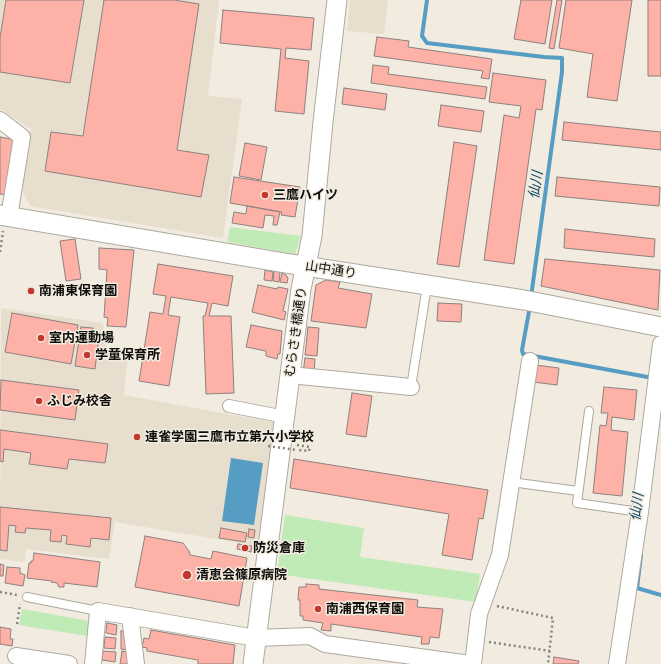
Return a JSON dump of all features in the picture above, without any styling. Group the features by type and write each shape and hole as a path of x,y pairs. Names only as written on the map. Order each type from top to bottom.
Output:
{"street":[{"name":"むらさき橋通り","path":"253,664 301,289 312,236 322,122 337,0"},
{"path":"0,120 22,137 5,216"},
{"name":"山中通り","path":"5,216 427,286 530,301 661,327"},
{"path":"617,664 640,512 661,344"},
{"path":"473,664 479,614 500,555 530,361"},
{"path":"290,375 411,387"},
{"path":"230,406 275,415"},
{"path":"93,664 98,611 256,638 310,636 325,644 470,664"},
{"path":"130,616 136,664"},
{"path":"16,656 69,664"}],"lane":[{"path":"411,387 427,286"},
{"path":"589,410 577,503 640,512"},
{"path":"511,482 578,491"},
{"path":"24,596 98,611"}],"path":[{"path":"0,252 5,216"},
{"path":"268,446 309,451 310,447 290,445"},
{"path":"0,592 24,596 17,624"},
{"path":"483,603 553,618 548,664"},
{"path":"477,640 550,651"}],"shaded area":[{"path":"0,0 219,0 208,96 242,99 223,238 30,206 22,190 31,129 0,109"},
{"path":"350,0 388,0 384,34 347,31"},
{"name":"連雀学園三鷹市立第六小学校","path":"1,308 103,323 107,351 128,353 124,395 276,423 258,546 115,522 109,559 26,549 25,562 0,559"}],"green space":[{"path":"230,227 301,236 295,254 227,242"},
{"path":"285,515 364,528 360,557 480,574 476,602 277,574"},
{"path":"22,609 95,622 93,637 19,625"}],"water":[{"path":"231,458 263,463 254,525 222,521"}],"building":[{"path":"6,0 84,0 70,83 0,72 0,38"},
{"path":"104,0 174,0 199,4 177,150 209,155 201,197 45,171 51,132 83,136"},
{"path":"521,0 552,0 545,44 514,39"},
{"path":"557,0 562,0 554,49 549,48"},
{"path":"566,0 632,0 617,101 587,97 593,54 559,48"},
{"path":"648,0 661,0 661,76 648,76"},
{"path":"223,10 314,18 311,50 286,48 285,58 309,61 304,114 275,111 281,49 220,43"},
{"path":"377,37 409,41 408,47 492,59 489,79 481,78 483,71 374,56"},
{"path":"373,65 389,67 388,74 487,87 485,99 371,83"},
{"path":"493,73 546,80 542,110 536,109 514,264 484,260 504,115 519,118 521,106 489,102"},
{"path":"344,88 387,94 385,110 342,104"},
{"path":"441,105 484,111 481,132 438,126"},
{"path":"564,122 661,132 661,150 562,140"},
{"path":"0,137 16,140 9,195 0,194"},
{"path":"454,142 477,146 459,267 437,264"},
{"path":"245,143 267,147 261,180 239,176"},
{"name":"三鷹ハイツ","path":"234,177 300,187 295,217 281,215 282,212 230,203"},
{"path":"557,177 660,187 659,206 555,196"},
{"path":"247,206 280,212 277,225 273,225 274,216 265,215 263,228 232,223 234,212 246,214"},
{"path":"565,229 655,239 654,257 564,248"},
{"path":"75,239 81,279 66,281 60,241"},
{"path":"99,248 134,250 126,327 107,326 108,318 104,317 107,270 99,269"},
{"path":"545,259 660,270 658,310 541,286"},
{"path":"158,264 233,276 228,306 212,303 209,316 231,316 234,393 206,394 203,316 205,316 208,303 171,297 168,315 180,317 169,386 139,381 150,312 163,314 166,296 153,294"},
{"path":"265,270 273,272 272,281 264,280"},
{"path":"274,271 280,272 279,282 273,281"},
{"path":"282,273 288,278 287,283 280,282"},
{"path":"326,280 340,282 338,288 372,294 366,328 311,321 316,285"},
{"path":"258,285 277,289 278,287 288,289 283,311 286,312 284,320 252,312"},
{"path":"438,303 462,304 461,322 437,321"},
{"name":"室内運動場","path":"12,313 78,325 71,364 5,352"},
{"path":"251,325 282,331 280,354 278,354 277,359 266,356 266,351 246,347"},
{"name":"学童保育所","path":"81,327 93,328 98,345 95,369 75,366"},
{"path":"308,327 319,328 317,356 305,355"},
{"path":"305,358 315,359 314,374 303,373"},
{"path":"535,365 559,368 557,385 533,382"},
{"name":"ふじみ校舎","path":"1,380 79,390 75,420 0,410"},
{"path":"604,387 637,390 634,420 612,417 611,430 628,432 622,496 593,493 600,425 606,426 608,413 601,413"},
{"path":"352,393 372,396 366,437 346,434"},
{"path":"0,430 108,444 105,463 69,459 67,469 29,464 31,453 4,449 3,462 0,461"},
{"path":"294,459 488,490 483,519 479,518 472,560 442,555 449,514 290,488"},
{"path":"0,507 111,518 109,540 91,538 90,547 66,544 67,536 62,535 61,542 50,541 51,530 26,528 25,533 15,532 16,526 9,525 7,551 0,550"},
{"path":"221,528 247,533 245,542 219,538"},
{"path":"249,529 255,530 254,538 248,537"},
{"path":"145,536 183,543 190,555 211,559 213,551 247,558 239,606 135,587"},
{"name":"防災倉庫","path":"238,544 252,546 251,552 237,549"},
{"path":"34,553 100,562 97,587 64,583 64,587 59,587 57,583 51,582 52,581 27,578 29,563 33,561"},
{"path":"0,564 4,565 3,576 0,576"},
{"path":"7,567 20,568 20,573 25,575 23,586 5,583"},
{"path":"306,584 319,585 319,589 418,600 417,607 443,609 439,638 430,637 429,644 421,644 422,637 331,624 331,631 321,630 323,623 303,620 303,616 300,616 300,600 298,600 299,587 306,587"},
{"path":"107,623 117,625 116,635 106,633"},
{"path":"0,627 11,629 10,639 13,639 12,646 0,644"},
{"path":"151,630 235,645 233,664 198,664 198,660 147,651 147,648 142,647 144,638 149,639"},
{"path":"121,631 130,631 129,650 121,649"},
{"path":"105,637 116,638 115,649 104,648"},
{"path":"103,651 116,652 115,662 102,660"},
{"path":"122,651 131,653 130,664 120,664"},
{"path":"554,657 579,661 578,664 553,664"}],"waterway":[{"name":"仙川","path":"427,0 422,36 427,43 562,58 562,72 531,297"},
{"name":"仙川","path":"530,306 522,350 523,354 653,378"},
{"name":"仙川","path":"641,555 637,588 661,595"}],"place":[{"name":"三鷹ハイツ","path":"265,195"},
{"name":"南浦東保育園","path":"31,291"},
{"name":"室内運動場","path":"41,338"},
{"name":"学童保育所","path":"87,355"},
{"name":"ふじみ校舎","path":"39,401"},
{"name":"連雀学園三鷹市立第六小学校","path":"137,437"},
{"name":"防災倉庫","path":"245,548"},
{"name":"清恵会篠原病院","path":"187,575"},
{"name":"南浦西保育園","path":"318,609"}]}
